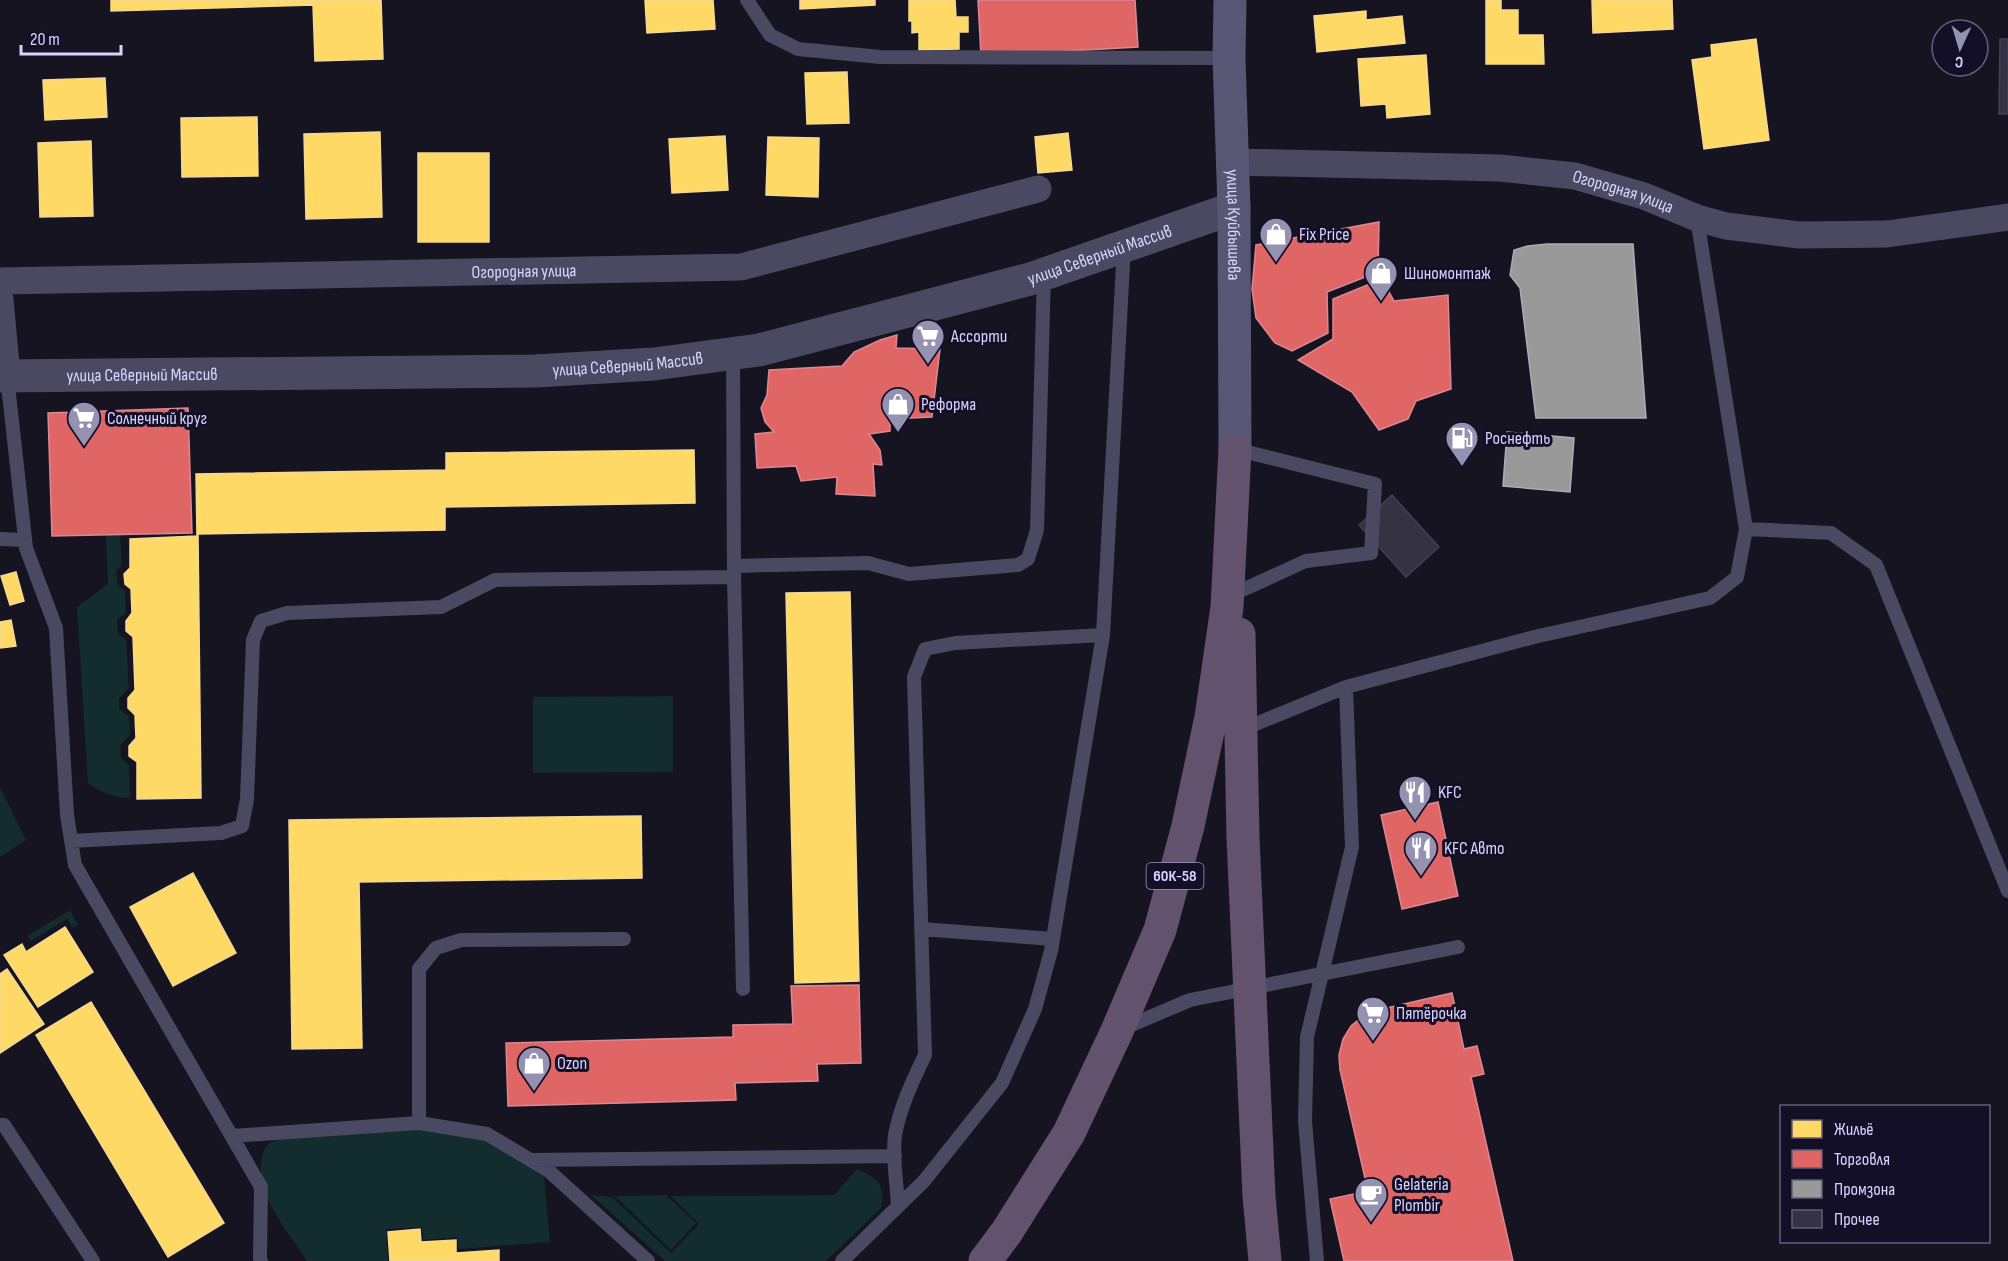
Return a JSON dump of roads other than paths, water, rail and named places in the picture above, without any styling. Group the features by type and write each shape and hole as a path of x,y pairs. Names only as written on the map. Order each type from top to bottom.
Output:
{"highway":[{"name":"60К-58","path":"985,1261 1006,1233 1069,1133 1118,1031 1161,930 1188,826 1232,600 1235,449"},
{"path":"1232,600 1241,730 1243,838 1259,1196 1265,1261"}],"main road":[{"name":"улица Куйбышева","path":"1230,0 1235,449"}],"street":[{"name":"Огородная улица","path":"1233,162 1500,168 1575,176 1644,196 1697,218 1726,226 1799,235 1887,234 2008,217"},
{"name":"Огородная улица","path":"0,281 741,267 1038,189"},
{"name":"улица Северный Массив","path":"4,376 536,370 654,364 759,350 1044,274 1234,208"},
{"path":"0,299 4,376"}],"lane":[{"path":"747,0 770,35 798,49 880,57 1229,58"},
{"path":"1241,730 1346,687 1534,637 1710,598 1737,577 1746,529 1697,218"},
{"path":"842,1261 924,1181 1002,1083 1035,1009 1053,939 1103,635 1124,246"},
{"path":"71,841 221,833 242,826 247,799 253,640 261,621 287,613 441,607 495,580 734,571 868,563 909,574 1018,565 1028,559 1037,530 1044,274"},
{"path":"733,353 734,571 743,989"},
{"path":"4,376 26,548 56,628 67,815 75,865 261,1187 257,1260"},
{"path":"1232,600 1306,561 1371,553 1375,484 1235,449"},
{"path":"1746,529 1831,533 1876,565 2008,891"},
{"path":"0,539 25,540"},
{"path":"898,1206 896,1135 908,1091 925,1055 914,677 925,649 955,643 1103,635"},
{"path":"1317,1261 1305,1121 1307,1037 1352,847 1346,687"},
{"path":"921,929 1053,939"},
{"path":"419,1123 419,969 436,948 460,940 624,939"},
{"path":"1118,1031 1190,1000 1458,947"},
{"path":"232,1136 419,1123 487,1134 549,1171 648,1261"},
{"path":"0,1125 4,1125 93,1261"},
{"path":"529,1160 895,1156"}],"place":[{"name":"Fix Price","path":"1276,263"},
{"name":"Шиномонтаж","path":"1381,302"},
{"name":"Ассорти","path":"928,365"},
{"name":"Реформа","path":"898,433"},
{"name":"Солнечный круг","path":"84,447"},
{"name":"Роснефть","path":"1462,467"},
{"name":"KFC","path":"1415,821"},
{"name":"KFC Авто","path":"1421,877"},
{"name":"Пятёрочка","path":"1373,1042"},
{"name":"Ozon","path":"534,1092"},
{"name":"Gelateria Plombir","path":"1371,1223"}]}
